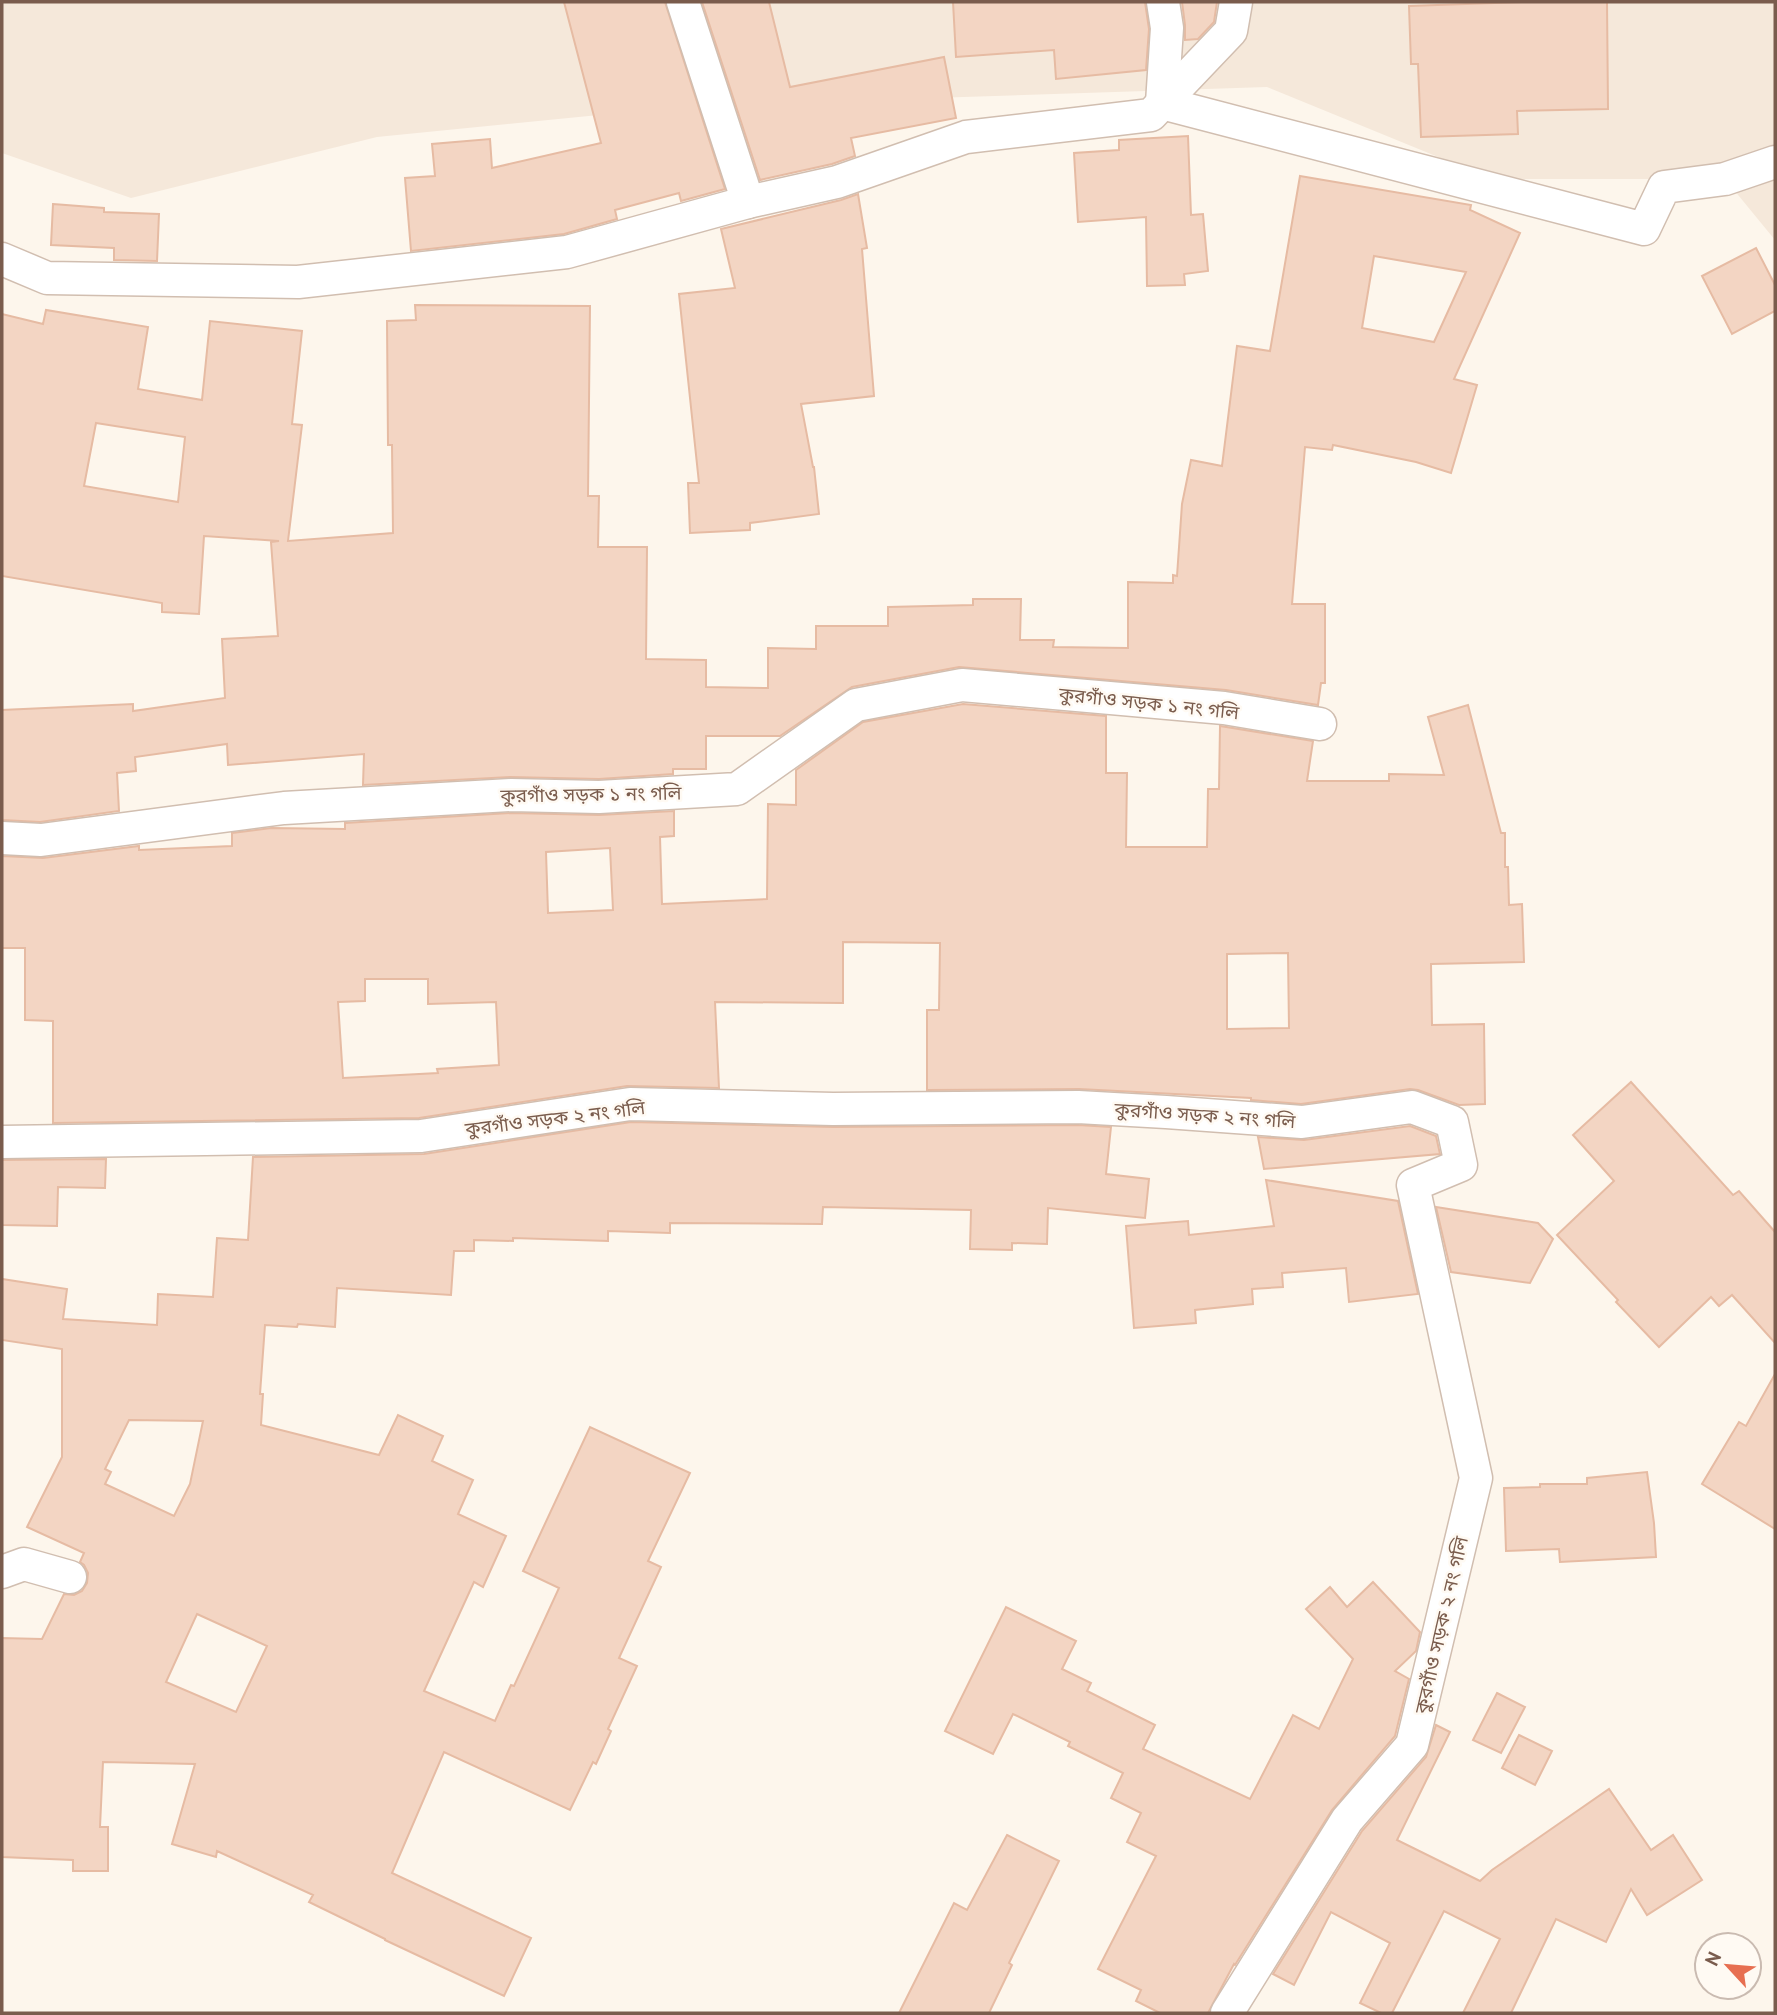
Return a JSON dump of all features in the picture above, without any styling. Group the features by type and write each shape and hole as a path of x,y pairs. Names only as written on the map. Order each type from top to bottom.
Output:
{"street":[{"path":"682,2 748,202"},
{"path":"1162,103 1167,28 1163,2"},
{"path":"2,259 47,278 298,282 567,252 748,202 837,182 966,137 1151,115 1230,32 1236,2"},
{"path":"1162,103 1643,229 1664,187 1725,178 1775,162"},
{"name":"কুরগাঁও সড়ক ১ নং গলি","path":"2,838 41,840 284,808 511,795 599,797 737,789 856,705 962,685 1224,708 1320,724"},
{"name":"কুরগাঁও সড়ক ২ নং গলি","path":"2,1142 421,1136 630,1104 833,1109 1078,1107 1302,1122 1412,1107 1452,1122 1461,1165 1413,1185 1476,1478 1412,1745 1347,1820 1227,2013"},
{"path":"2,1572 24,1564 70,1577"}],"shaded area":[{"path":"2,2 1775,2 1775,240 1725,179 1492,179 1267,87 689,106 377,137 131,198 2,153"}],"building":[{"path":"564,2 665,2 725,189 681,201 679,193 615,210 617,219 564,234 411,251 405,178 435,176 432,144 490,139 492,168 601,143"},
{"path":"702,2 769,2 790,87 944,57 956,118 851,138 855,156 832,164 760,180"},
{"path":"953,2 1145,2 1149,29 1146,70 1056,79 1054,50 956,57"},
{"path":"1182,2 1217,2 1214,22 1198,39 1185,40"},
{"path":"1607,2 1608,109 1517,111 1518,134 1421,137 1418,64 1411,64 1409,6"},
{"path":"1188,136 1191,215 1203,214 1208,271 1184,274 1185,285 1147,286 1146,217 1078,222 1074,153 1119,150 1119,140"},
{"path":"1300,176 1471,205 1470,210 1520,233 1454,379 1477,385 1451,473 1416,462 1333,445 1332,450 1305,447 1292,604 1325,604 1325,683 1321,683 1318,705 1226,690 959,667 852,687 780,736 706,736 706,769 673,769 673,774 599,779 510,777 363,785 364,754 228,765 227,744 135,757 136,771 117,773 119,811 40,822 2,820 2,710 133,704 133,711 225,698 222,639 278,636 271,542 279,541 204,536 199,614 162,612 162,603 2,576 2,314 43,324 46,310 148,327 138,389 202,400 210,321 302,331 292,424 302,425 288,541 393,533 392,445 388,445 387,321 416,320 415,305 590,306 588,496 599,496 598,547 647,547 646,659 706,660 706,687 768,688 768,648 816,649 816,626 888,626 888,607 973,605 973,599 1021,599 1020,640 1054,640 1053,647 1128,648 1128,582 1173,583 1173,575 1177,576 1182,504 1191,460 1222,466 1237,346 1270,351","holes":["1374,256 1466,272 1434,342 1362,328","96,423 185,437 178,502 84,486"]},
{"path":"858,194 867,248 862,249 874,396 801,404 814,467 819,514 750,523 750,530 690,533 688,483 699,483 679,294 735,288 721,229"},
{"path":"53,204 104,208 104,212 159,214 157,261 114,260 114,248 51,245"},
{"path":"1756,248 1775,285 1775,311 1732,334 1702,276"},
{"path":"963,704 1106,716 1106,773 1127,773 1126,847 1207,847 1208,789 1219,789 1220,726 1313,741 1307,781 1389,781 1389,774 1444,775 1428,717 1468,705 1501,833 1505,833 1509,905 1522,904 1524,962 1431,964 1432,1025 1484,1024 1485,1104 1459,1105 1410,1089 1301,1104 1251,1098 1079,1089 927,1090 927,1010 939,1010 940,943 843,942 843,1003 715,1002 719,1088 627,1086 419,1118 53,1123 53,1021 25,1020 25,948 2,948 2,856 43,858 139,846 139,850 232,846 232,833 271,828 345,829 345,823 511,813 599,815 674,811 674,836 660,837 662,904 767,899 768,804 796,805 796,770 863,722","holes":["610,848 613,910 548,913 546,852","1288,953 1289,1028 1227,1029 1227,954","365,979 428,979 428,1004 496,1002 499,1065 437,1069 438,1073 343,1078 338,1002 365,1001"]},
{"path":"1631,1082 1733,1195 1739,1191 1775,1232 1775,1343 1732,1295 1719,1306 1711,1297 1659,1347 1557,1235 1614,1181 1573,1135"},
{"path":"631,1122 833,1127 1078,1125 1111,1127 1106,1174 1149,1179 1145,1218 1048,1208 1047,1244 1012,1243 1012,1250 970,1249 971,1210 823,1207 822,1224 670,1223 670,1233 608,1231 608,1241 513,1238 513,1241 474,1240 474,1251 454,1251 451,1295 337,1288 335,1327 265,1325 260,1394 263,1394 261,1425 379,1455 398,1415 443,1436 432,1461 473,1480 458,1514 506,1536 483,1587 474,1582 424,1691 495,1721 559,1588 523,1571 590,1427 690,1473 648,1561 661,1567 619,1658 637,1666 608,1729 611,1731 596,1764 593,1762 570,1810 444,1752 392,1873 531,1938 504,1996 309,1902 313,1895 217,1851 216,1857 172,1844 195,1764 103,1762 100,1827 108,1827 108,1871 73,1871 73,1860 2,1857 2,1638 42,1639 64,1594 74,1595 82,1591 87,1583 88,1573 80,1562 84,1553 27,1527 62,1457 62,1349 2,1340 2,1279 67,1289 63,1319 157,1325 158,1294 213,1297 217,1238 248,1240 253,1157 424,1154","holes":["129,1420 203,1421 190,1484 174,1516 105,1484 111,1472 105,1469","197,1614 267,1646 236,1712 166,1682"]},
{"path":"1410,1126 1436,1136 1440,1154 1264,1169 1258,1137 1304,1140"},
{"path":"106,1159 105,1188 58,1187 57,1226 2,1225 2,1160"},
{"path":"1266,1180 1398,1201 1418,1294 1349,1302 1346,1268 1282,1273 1283,1287 1252,1289 1253,1304 1195,1310 1196,1323 1134,1328 1126,1226 1188,1221 1189,1235 1274,1226"},
{"path":"1436,1207 1538,1223 1553,1239 1530,1283 1451,1272"},
{"path":"1775,1374 1775,1529 1702,1484 1739,1422 1746,1426"},
{"path":"1647,1472 1656,1557 1560,1562 1559,1549 1506,1551 1504,1488 1540,1487 1540,1484 1587,1484 1587,1478"},
{"path":"1373,1582 1420,1632 1416,1651 1395,1671 1409,1679 1395,1736 1332,1810 1234,1964 1208,2013 1160,2013 1136,2001 1141,1990 1098,1969 1156,1856 1127,1842 1141,1813 1111,1798 1123,1773 1068,1746 1070,1742 1013,1714 993,1754 945,1731 1006,1607 1076,1641 1062,1669 1091,1683 1087,1691 1155,1725 1143,1749 1250,1799 1293,1715 1319,1729 1353,1659 1306,1609 1330,1587 1347,1607"},
{"path":"1497,1693 1525,1707 1501,1753 1473,1740"},
{"path":"1436,1725 1450,1732 1397,1840 1480,1881 1609,1789 1651,1850 1673,1835 1702,1880 1647,1915 1631,1889 1606,1942 1556,1919 1511,2013 1463,2013 1500,1939 1444,1911 1392,2013 1381,2013 1360,2003 1390,1943 1331,1912 1294,1985 1273,1974 1362,1831 1426,1757"},
{"path":"1519,1735 1552,1751 1535,1785 1502,1768"},
{"path":"1007,1835 1059,1861 1009,1963 1012,1965 989,2013 899,2013 954,1903 967,1910"}]}
